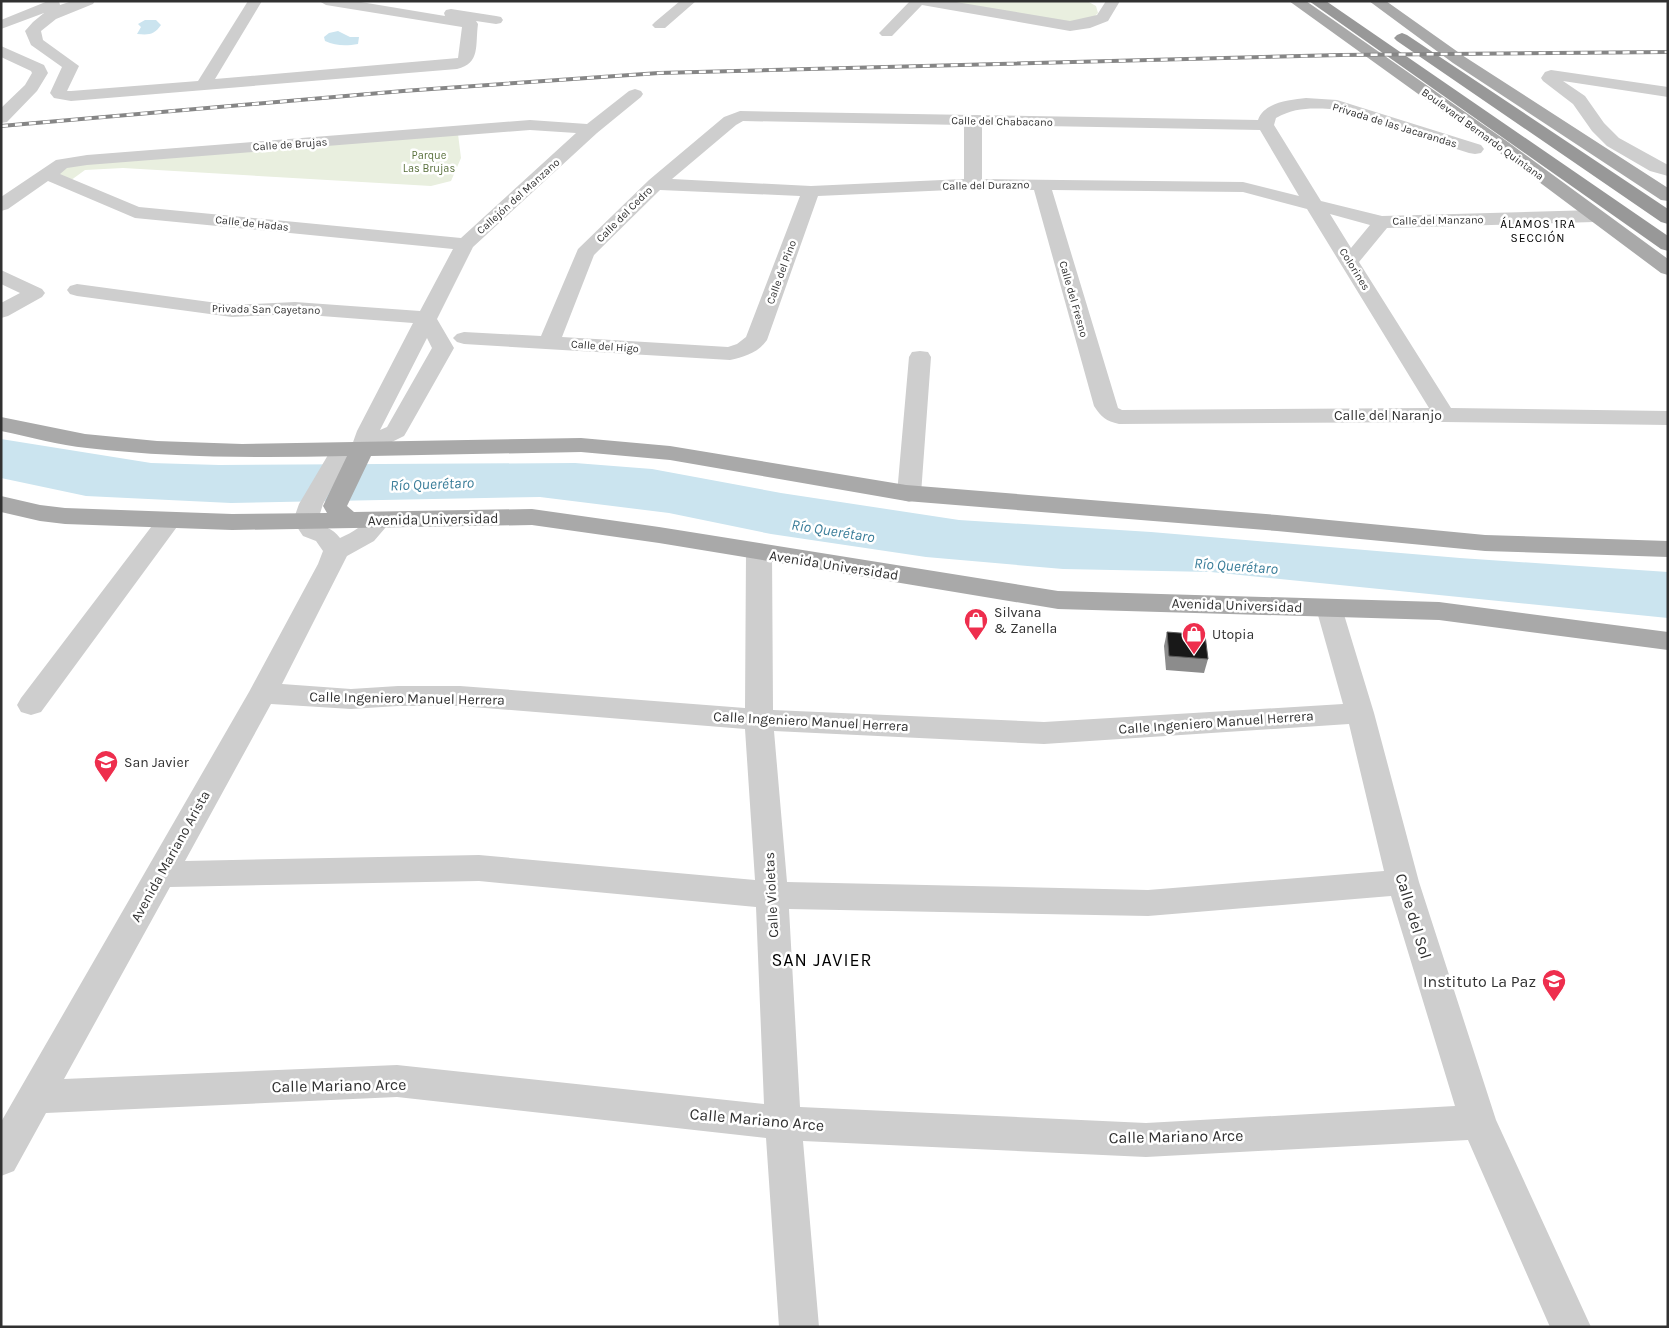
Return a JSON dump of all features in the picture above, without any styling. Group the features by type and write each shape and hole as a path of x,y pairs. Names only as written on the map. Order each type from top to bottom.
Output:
{"highway":[{"name":"Boulevard Bernardo Quintana","path":"1301,2 1438,86 1668,245"},
{"path":"1370,7 1668,218"},
{"path":"1438,86 1448,99 1493,134 1502,146"}],"main road":[{"path":"1393,1 1399,14 1459,60 1668,196"},
{"name":"Boulevard Bernardo Quintana","path":"1301,2 1502,146 1668,270"},
{"path":"1370,7 1418,29"},
{"path":"1,424 85,441 157,448 242,451 342,458 582,446 670,453 909,494 1277,523 1484,543 1668,549"},
{"path":"342,458 343,512"},
{"name":"Avenida Universidad","path":"1,504 40,513 65,516 170,520 343,512 380,520 532,517 659,535 759,553 1058,600 1439,611 1668,641"}],"street":[{"path":"1,26 62,1"},
{"path":"1,37 36,27 50,15 88,1"},
{"path":"203,85 255,1"},
{"path":"36,27 36,42 71,66 58,92 60,95 71,96 456,64 466,59 470,24 326,1"},
{"path":"381,1 496,20"},
{"path":"660,25 689,1"},
{"path":"887,33 918,1"},
{"path":"922,1 1061,25 1090,24 1103,18 1105,6"},
{"path":"1,26 36,27"},
{"path":"1,51 38,68 40,73 19,100 1,118"},
{"path":"1668,92 1617,82 1551,75 1549,78 1579,100 1598,127 1614,142 1656,167 1668,171"},
{"path":"1579,100 1582,93 1588,87 1617,82"},
{"name":"Callejón del Manzano","path":"426,318 465,244 591,130 635,94"},
{"path":"1,102 19,100"},
{"name":"Privada de las Jacarandas","path":"1265,125 1268,115 1286,106 1306,103 1331,104 1475,149"},
{"name":"Calle del Chabacano","path":"740,116 1265,125"},
{"name":"Calle del Cedro","path":"549,343 585,253 655,184 730,121 740,116"},
{"path":"973,120 974,184"},
{"name":"Calle de Brujas","path":"1,205 62,164 87,160 530,125 591,130"},
{"name":"Colorines","path":"1265,125 1444,415"},
{"name":"Calle de Hadas","path":"46,175 65,181 136,212 465,244"},
{"name":"Calle del Durazno","path":"655,184 811,191 974,184 1242,187 1315,204"},
{"name":"Calle del Fresno","path":"1042,184 1105,406 1110,413"},
{"name":"Calle del Pino","path":"745,349 756,340 811,191"},
{"name":"Calle del Manzano","path":"1315,204 1382,222 1594,216"},
{"path":"1350,261 1382,222"},
{"path":"1,276 35,293 1,312"},
{"name":"Privada San Cayetano","path":"77,290 224,310 295,308 426,318"},
{"path":"380,520 365,535 336,552 325,535 312,530 308,513 342,458 396,431 443,348 426,318"},
{"name":"Calle del Higo","path":"464,338 730,354 745,349"},
{"path":"909,494 920,357"},
{"name":"Calle del Naranjo","path":"1110,413 1119,417 1444,415 1668,418"},
{"path":"30,704 170,520"},
{"name":"Avenida Mariano Arista","path":"1,1158 263,693 332,564 336,552"},
{"name":"Calle Violetas","path":"759,553 759,720 772,895 783,1123 799,1327"},
{"name":"Calle del Sol","path":"1329,608 1360,713 1403,882 1478,1122 1571,1327"},
{"name":"Calle Ingeniero Manuel Herrera","path":"263,693 351,699 398,696 460,696 759,720 1044,733 1360,713"},
{"path":"160,874 479,868 772,895 1148,903 1403,882"},
{"name":"Calle Mariano Arce","path":"36,1097 397,1081 783,1123 1146,1140 1478,1122"}],"green space":[{"path":"940,1 1087,1 1096,6 1098,13 1095,16 1074,23"},
{"name":"Parque Las Brujas","path":"458,134 461,158 451,181 431,186 123,168 85,170 63,186 57,169 62,165"}],"water":[{"path":"145,20 156,20 161,25 151,34 137,34 141,27 138,24"},
{"path":"338,31 350,37 359,37 358,44 341,45 325,41 324,37 329,33"},
{"name":"Río Querétaro","path":"1,439 151,463 219,465 575,463 652,469 781,493 959,520 1151,532 1460,558 1668,572 1668,618 1211,572 1063,569 926,557 771,534 669,513 540,497 231,503 86,496 1,478"}],"building":[{"path":"1167,632 1205,635 1208,659 1169,656"}],"railway":[{"path":"1,126 403,91 659,73 1341,55 1668,52"}],"place":[{"name":"Silvana & Zanella","path":"976,641"},
{"name":"Utopia","path":"1194,655"},
{"name":"San Javier","path":"106,783"},
{"name":"Instituto La Paz","path":"1554,1002"}],"district":[{"name":"ÁLAMOS 1RA SECCIÓN","path":"1538,231"},
{"name":"SAN JAVIER","path":"822,960"}]}
